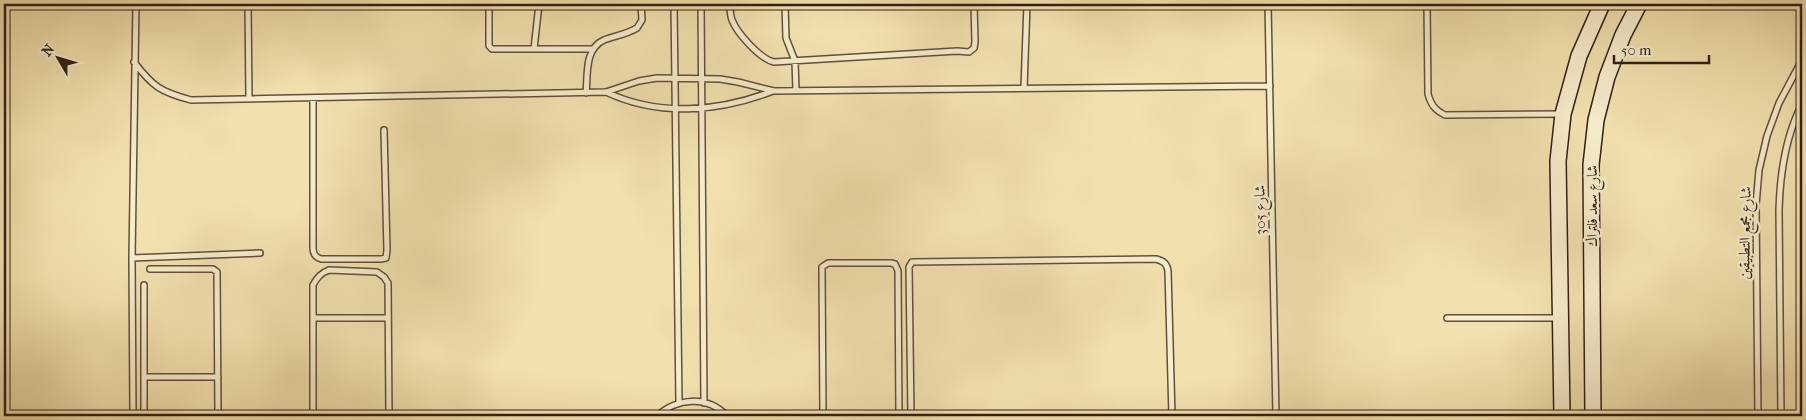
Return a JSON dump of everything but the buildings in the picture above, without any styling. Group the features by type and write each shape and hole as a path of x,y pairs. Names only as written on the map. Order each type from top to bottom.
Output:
{"street":[{"path":"1562,416 1558,161 1563,114 1579,56 1602,4"},
{"name":"شارع سعد فلتراك","path":"1593,416 1591,164 1596,120 1607,77 1623,35 1639,4"}],"lane":[{"path":"133,416 132,258 136,4"},
{"path":"248,4 249,99"},
{"path":"489,4 488,46 490,48 593,49"},
{"path":"534,49 538,4"},
{"path":"586,93 589,60 593,49 603,41 637,28 642,20 641,4"},
{"path":"674,4 679,403"},
{"path":"701,4 704,403"},
{"path":"730,4 732,21 762,58 774,62 957,51 969,52 974,48 975,42 974,4"},
{"path":"785,4 786,38 794,60 796,91"},
{"path":"1024,88 1027,4"},
{"name":"شارع 305","path":"1268,4 1276,416"},
{"path":"1426,4 1428,94 1430,103 1436,111 1445,115 1563,114"},
{"name":"شارع مجمع التطبيقين","path":"1758,416 1756,205 1759,170 1767,136 1779,103 1802,60"},
{"path":"134,62 148,81 168,94 190,100 586,93 606,92 639,81 657,78 701,78 738,82 774,91 1270,86"},
{"path":"606,92 639,105 656,108 702,108 738,103 774,91"},
{"path":"313,98 313,252 316,257 321,259 386,258 384,130"},
{"path":"1781,416 1780,177 1787,145 1802,104"},
{"path":"132,258 260,253"},
{"path":"911,416 910,267 912,262 1156,259 1163,260 1167,265 1168,272 1172,416"},
{"path":"823,416 822,267 828,263 891,263 897,267 899,416"},
{"path":"150,270 212,269 217,272 218,416"},
{"path":"313,416 313,285 316,278 330,270 377,272 384,276 388,283 389,416"},
{"path":"144,285 144,416"},
{"path":"313,318 388,318"},
{"path":"1447,318 1561,318"},
{"path":"144,376 218,377"},
{"path":"657,416 679,403 696,401 714,406 727,416"}]}
